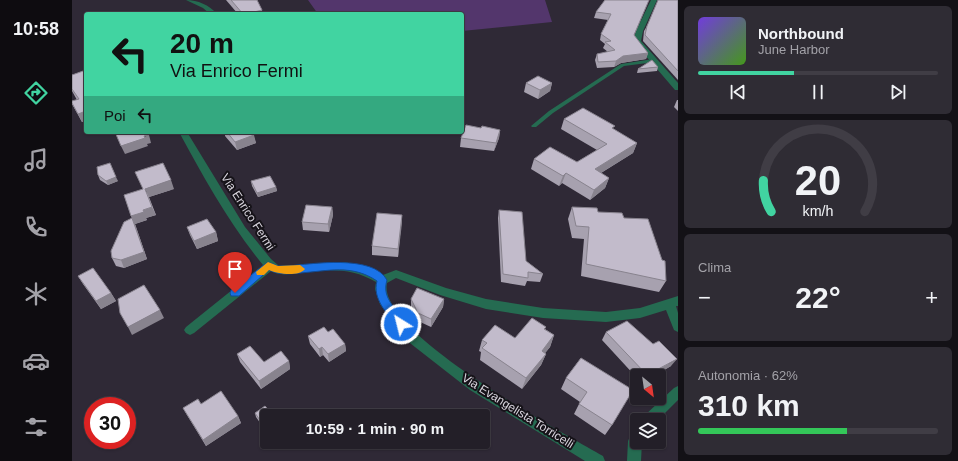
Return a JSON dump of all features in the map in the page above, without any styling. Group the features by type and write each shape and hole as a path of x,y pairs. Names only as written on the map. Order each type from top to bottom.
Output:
{"street":[{"path":"189,0 205,7 211,12"},
{"path":"654,0 650,12 640,29 637,41 678,88"},
{"name":"Via Enrico Fermi","path":"184,134 237,222 268,266 277,270 288,270 345,265 368,270 382,280"},
{"path":"190,330 268,266"},
{"path":"382,280 396,274 444,292 486,304 543,313 606,317 640,313 673,302 678,327"},
{"name":"Via Evangelista Torricelli","path":"382,280 380,289 384,301 410,336 474,386 598,461"},
{"path":"656,413 678,392"},
{"path":"634,461 635,449"}],"lane":[{"path":"534,126 551,112 623,65 653,61"}],"shaded area":[{"path":"308,0 545,0 552,22 464,31 464,12 317,12"}],"building":[{"path":"231,0 257,0 262,10 254,12 241,12"},
{"path":"605,0 649,0 634,35 648,53 623,56 616,61 598,62 597,54 615,50 605,42 611,41 601,34 611,14 596,12"},
{"path":"658,0 678,0 678,71 645,35 647,26"},
{"path":"652,60 658,67 638,69"},
{"path":"84,71 84,112 78,114 72,103 72,101 79,99 72,89 72,75"},
{"path":"538,76 552,83 540,90 526,83"},
{"path":"583,108 615,126 612,128 637,143 595,169 609,178 594,190 566,173 563,176 534,159 550,147 577,162 607,144 564,119"},
{"path":"466,125 481,128 482,126 500,130 496,143 461,138 464,134"},
{"path":"116,134 149,135 144,136 145,138 121,146"},
{"path":"229,134 254,135 235,142"},
{"path":"110,163 116,177 106,181 98,175 97,167"},
{"path":"163,163 171,180 145,189 152,207 143,210 144,212 131,216 124,195 143,189 135,172"},
{"path":"270,176 276,187 257,193 251,181"},
{"path":"306,205 332,207 328,224 302,222"},
{"path":"572,207 597,208 598,212 622,213 624,218 648,219 662,260 665,261 666,281 586,264 589,227 576,226"},
{"path":"499,210 522,212 526,261 543,274 528,272 528,278 503,274"},
{"path":"377,213 402,215 398,249 372,246"},
{"path":"132,218 144,252 121,260 112,258 111,251 124,222"},
{"path":"207,219 216,232 194,241 187,227"},
{"path":"93,268 111,293 96,301 78,276"},
{"path":"144,285 160,310 128,327 120,313 118,299"},
{"path":"417,288 444,299 431,319 418,313 411,299"},
{"path":"532,318 546,327 544,329 554,335 542,351 546,354 526,378 482,348 487,343 482,340 495,325 515,338"},
{"path":"627,321 653,344 659,341 677,359 658,369 641,369 606,332"},
{"path":"324,327 328,332 333,329 345,344 328,354 322,347 319,349 308,336"},
{"path":"250,346 264,362 281,351 289,361 259,381 237,354"},
{"path":"581,358 630,388 630,395 612,425 579,404 587,392 566,378"},
{"path":"221,391 238,416 203,440 183,408 198,399 201,404"},
{"path":"265,406 268,409 261,409"},
{"path":"260,410 260,420 255,413"}],"slow traffic":[{"path":"261,272 268,266 277,270 300,269"}],"route":[{"path":"235,293 268,266 277,270 288,270 345,265 368,270 382,280 380,289 384,301 401,324"}]}
